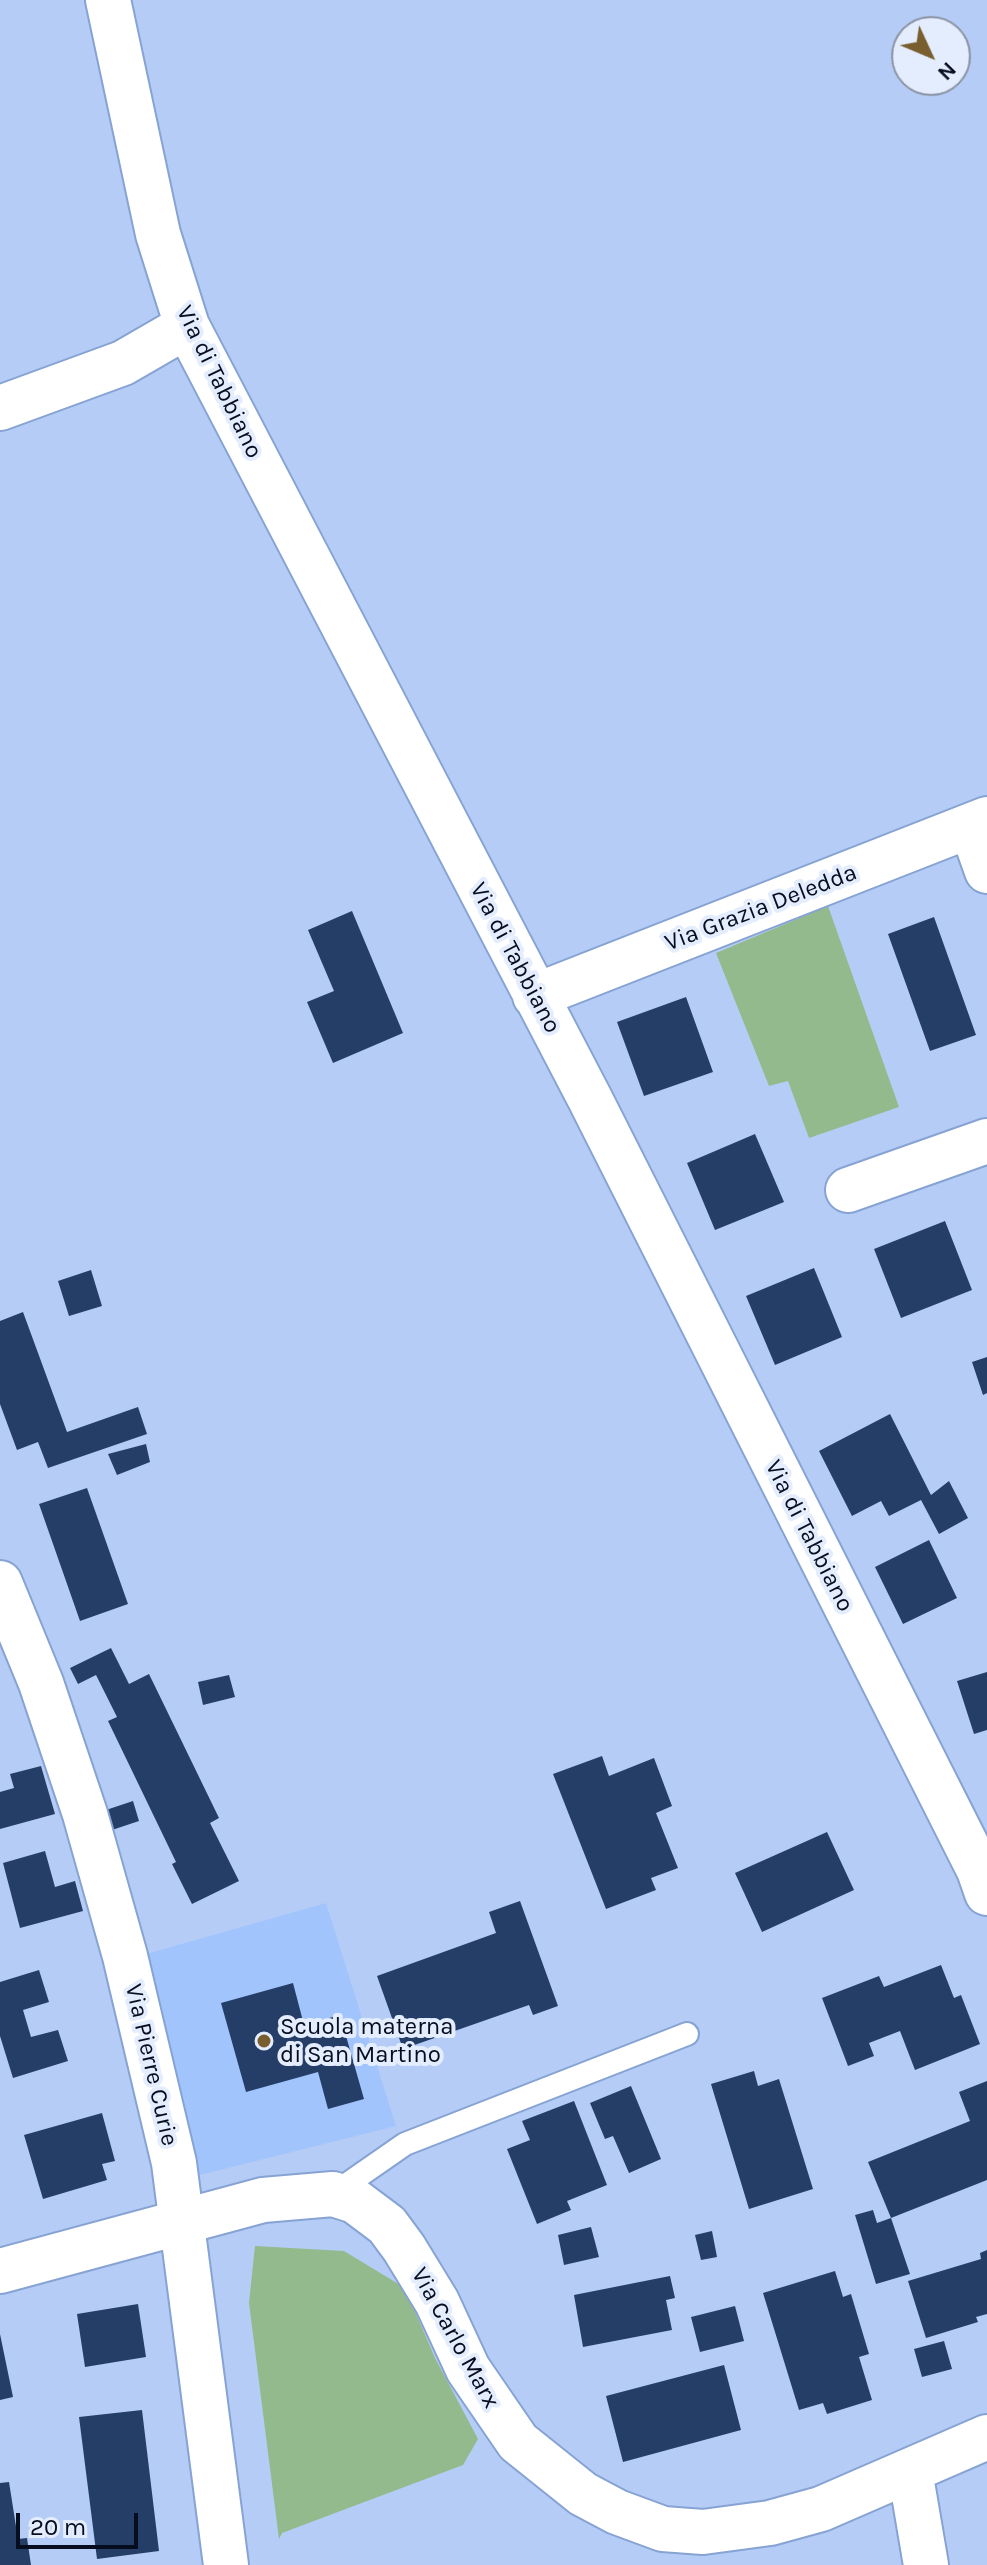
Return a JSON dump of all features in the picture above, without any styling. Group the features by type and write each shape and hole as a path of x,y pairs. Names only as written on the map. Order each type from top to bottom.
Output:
{"street":[{"name":"Via di Tabbiano","path":"108,0 158,234 187,326 535,996 972,1856 987,1893"},
{"path":"0,408 123,363 187,326"},
{"path":"979,822 987,871"},
{"name":"Via Grazia Deledda","path":"535,996 979,822"},
{"path":"848,1190 987,1141"},
{"name":"Via Pierre Curie","path":"0,1583 46,1698 117,1927 174,2163 226,2565"},
{"name":"Via Carlo Marx","path":"0,2271 263,2200 333,2194 370,2210 396,2236 437,2302 468,2369 518,2442 563,2480 617,2512 663,2529 703,2532 736,2529 821,2509 987,2437"},
{"path":"910,2471 926,2565"}],"lane":[{"path":"333,2194 405,2144 687,2034"}],"shaded area":[{"name":"Scuola materna di San Martino","path":"326,1903 396,2126 192,2177 139,1956"}],"green space":[{"path":"828,906 899,1107 809,1138 788,1081 769,1086 716,953"},
{"path":"255,2246 344,2251 405,2288 435,2358 478,2439 463,2465 282,2533 279,2539 249,2303"}],"building":[{"path":"352,911 403,1033 333,1063 307,1002 334,991 308,930"},
{"path":"934,917 976,1035 930,1051 888,934"},
{"path":"686,997 713,1072 644,1096 617,1022"},
{"path":"755,1134 784,1202 715,1230 687,1163"},
{"path":"945,1221 972,1290 901,1318 874,1249"},
{"path":"814,1268 842,1337 775,1365 746,1296"},
{"path":"91,1270 102,1306 69,1316 58,1281"},
{"path":"23,1312 67,1432 138,1407 147,1434 48,1468 38,1442 17,1450 0,1404 0,1321"},
{"path":"987,1357 987,1393 983,1395 972,1362"},
{"path":"890,1414 931,1495 949,1481 968,1518 939,1534 921,1500 889,1516 881,1501 852,1516 819,1451"},
{"path":"146,1444 150,1462 117,1475 108,1454"},
{"path":"87,1488 128,1604 80,1621 39,1504"},
{"path":"929,1540 957,1598 903,1624 875,1567"},
{"path":"111,1648 129,1684 149,1674 219,1818 210,1823 239,1881 192,1904 172,1864 176,1862 108,1721 117,1717 96,1675 78,1684 70,1668"},
{"path":"987,1672 987,1730 974,1734 957,1681"},
{"path":"229,1675 235,1697 203,1705 198,1682"},
{"path":"602,1756 609,1776 654,1758 672,1806 656,1813 678,1868 651,1878 656,1890 606,1909 553,1774"},
{"path":"41,1766 55,1814 0,1829 0,1792 14,1788 10,1774"},
{"path":"133,1801 139,1821 109,1831 103,1811"},
{"path":"827,1832 854,1890 762,1932 735,1873"},
{"path":"45,1851 55,1887 75,1881 83,1911 20,1928 3,1863"},
{"path":"520,1901 558,2006 533,2015 529,2005 403,2049 377,1976 496,1933 489,1912"},
{"path":"941,1965 954,1998 961,1995 980,2044 915,2070 900,2031 869,2043 874,2056 848,2066 822,1998 879,1976 884,1987"},
{"path":"39,1970 49,2002 23,2010 31,2037 58,2030 68,2061 13,2078 0,2036 0,1982"},
{"path":"293,1983 304,2025 340,2015 364,2099 328,2109 318,2072 246,2092 221,2003"},
{"path":"754,2071 758,2086 779,2079 813,2189 749,2209 711,2084"},
{"path":"987,2081 987,2180 891,2218 868,2162 970,2121 959,2092"},
{"path":"631,2086 661,2159 629,2173 613,2136 605,2139 590,2103"},
{"path":"574,2101 607,2185 567,2201 571,2210 537,2224 507,2149 530,2140 522,2121"},
{"path":"102,2113 115,2161 102,2164 107,2180 43,2199 24,2135"},
{"path":"873,2210 877,2223 891,2218 910,2274 876,2284 855,2215"},
{"path":"591,2227 599,2257 564,2265 558,2235"},
{"path":"712,2231 717,2257 701,2260 695,2235"},
{"path":"987,2250 987,2314 976,2317 978,2322 926,2338 908,2281 981,2259 980,2253"},
{"path":"835,2271 843,2297 851,2294 869,2354 859,2357 872,2400 827,2414 823,2403 799,2410 763,2293"},
{"path":"670,2276 675,2298 666,2300 672,2330 583,2347 574,2295"},
{"path":"138,2304 146,2357 85,2367 77,2314"},
{"path":"735,2306 744,2341 700,2352 691,2317"},
{"path":"0,2334 13,2397 0,2400"},
{"path":"944,2341 952,2369 922,2377 914,2349"},
{"path":"724,2365 741,2430 623,2462 606,2396"},
{"path":"142,2410 159,2551 97,2559 79,2417"},
{"path":"9,2482 18,2539 27,2538 31,2565 0,2565 0,2483"}],"place":[{"name":"Scuola materna di San Martino","path":"264,2041"}]}
